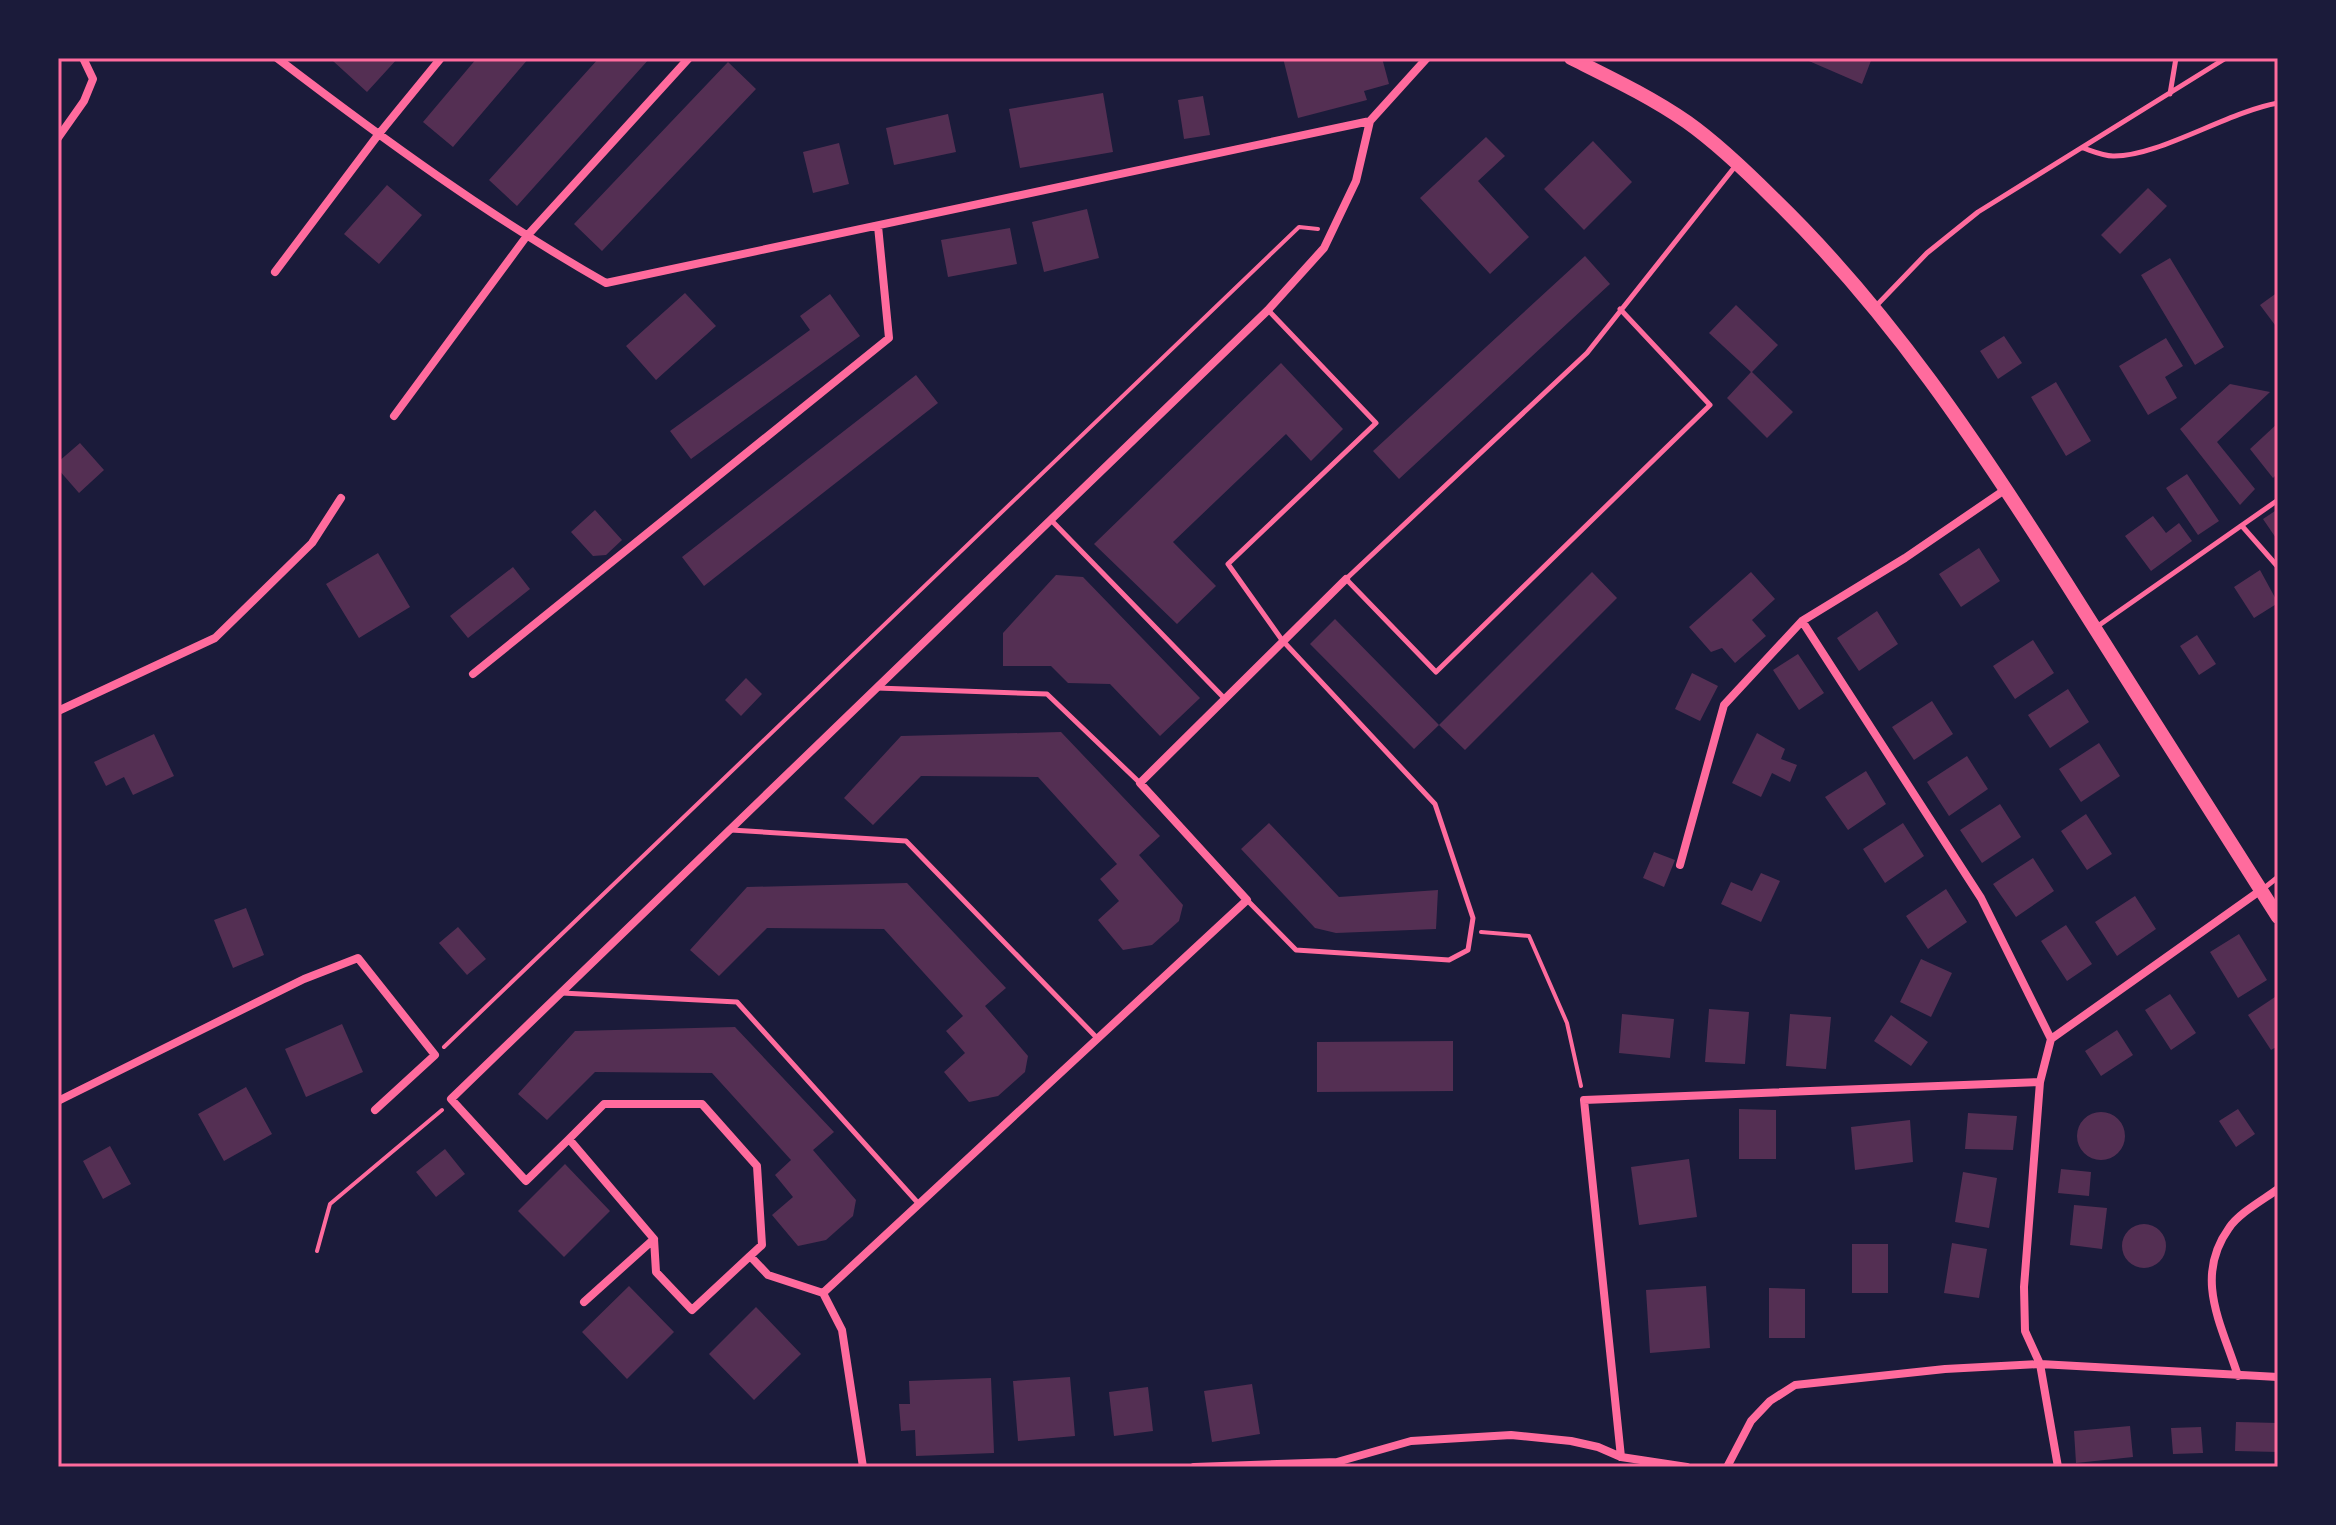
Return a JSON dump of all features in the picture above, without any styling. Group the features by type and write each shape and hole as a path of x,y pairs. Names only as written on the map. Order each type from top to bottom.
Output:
{"main road":[{"path":"1571,58 1650,98 1689,123 1738,163 1801,224 1875,307 1937,386 2006,488 2278,917"}],"street":[{"path":"58,138 84,101 93,79 83,58"},
{"path":"277,58 378,135 526,237 606,283 1370,121"},
{"path":"275,272 378,135 441,58"},
{"path":"394,416 526,237 689,58"},
{"path":"569,1139 654,1239 656,1272 692,1310 762,1245 757,1166 702,1104 604,1104 526,1181 452,1100 1268,310 1324,248 1356,181 1370,121 1427,58"},
{"path":"473,674 889,338 878,226"},
{"path":"1680,865 1724,705 1802,621 1905,558 2006,488"},
{"path":"58,711 215,638 312,543 341,498"},
{"path":"823,1293 1247,900 1140,783 1346,579"},
{"path":"1802,621 1981,898 2051,1039"},
{"path":"2058,1467 2040,1364 2025,1331 2024,1287 2040,1082 2051,1039 2261,890"},
{"path":"58,1101 304,979 358,958 435,1055 375,1110"},
{"path":"1621,1457 1584,1100 2040,1082"},
{"path":"2238,1376 2213,1310 2210,1270 2229,1227 2278,1189"},
{"path":"584,1302 654,1239"},
{"path":"750,1256 768,1275 823,1293 842,1330 863,1467"},
{"path":"1727,1467 1751,1421 1770,1401 1795,1385 1945,1369 2040,1364 2278,1377"},
{"path":"1194,1467 1338,1464 1411,1441 1511,1435 1598,1447 1621,1457 1687,1467"}],"lane":[{"path":"2170,95 2176,58"},
{"path":"1875,307 1927,253 1978,212 2226,58"},
{"path":"2082,148 2111,156 2138,153 2255,107 2278,103"},
{"path":"1620,309 1710,405 1436,672 1346,579 1587,353 1620,309 1738,163"},
{"path":"1247,900 1296,950 1449,960 1468,950 1473,918 1435,804 1282,640 1228,564 1376,423 1268,310"},
{"path":"2095,628 2278,500"},
{"path":"1051,520 1225,699"},
{"path":"2242,526 2278,567"},
{"path":"877,688 1047,694 1140,783"},
{"path":"730,830 906,841 1097,1039"},
{"path":"2261,890 2278,877"},
{"path":"562,993 737,1002 918,1203"}],"path":[{"path":"435,1055 1299,227 1332,231"},
{"path":"1471,931 1529,936 1567,1023 1584,1100"},
{"path":"317,1251 330,1204 452,1100"}],"building":[{"path":"336,58 398,58 367,92 333,61"},
{"path":"477,58 529,58 453,147 423,122"},
{"path":"599,58 650,58 517,206 489,180"},
{"path":"1283,58 1382,58 1389,84 1364,91 1367,100 1298,118"},
{"path":"1802,58 1872,58 1862,84"},
{"path":"728,62 756,89 602,251 574,224"},
{"path":"1103,93 1113,152 1020,168 1009,109"},
{"path":"1203,96 1210,135 1184,139 1178,100"},
{"path":"948,114 956,152 894,165 886,128"},
{"path":"1486,137 1505,156 1478,181 1529,237 1490,274 1420,198"},
{"path":"1593,141 1632,182 1584,230 1544,189"},
{"path":"839,143 849,184 813,193 803,152"},
{"path":"387,185 422,215 379,264 344,234"},
{"path":"2148,188 2167,206 2120,254 2101,235"},
{"path":"1087,209 1099,258 1044,272 1032,222"},
{"path":"1010,228 1017,264 948,277 941,240"},
{"path":"1585,256 1610,284 1399,479 1373,451"},
{"path":"2170,258 2224,347 2195,365 2141,275"},
{"path":"2278,292 2278,329 2260,305"},
{"path":"685,293 716,326 656,380 626,346"},
{"path":"830,294 860,336 691,459 670,431 810,330 800,316"},
{"path":"1736,305 1778,345 1752,372 1793,412 1767,438 1727,398 1751,372 1709,333"},
{"path":"2004,336 2022,363 1998,379 1980,351"},
{"path":"2166,338 2183,366 2165,377 2177,398 2148,415 2119,366"},
{"path":"1281,363 1343,429 1311,461 1286,434 1173,542 1216,586 1177,624 1094,544"},
{"path":"916,375 938,403 704,586 682,557"},
{"path":"2056,382 2091,441 2066,456 2031,397"},
{"path":"2230,384 2270,392 2217,442 2255,489 2240,505 2180,429"},
{"path":"2278,423 2278,473 2273,478 2250,449"},
{"path":"80,443 104,470 79,493 58,469 58,462"},
{"path":"2187,474 2219,521 2198,535 2166,488"},
{"path":"2278,509 2278,541 2263,519"},
{"path":"595,510 622,540 606,555 593,556 571,532"},
{"path":"2153,516 2166,533 2179,523 2192,541 2151,571 2125,536"},
{"path":"1979,548 2000,581 1961,607 1939,574"},
{"path":"378,553 410,607 359,638 326,584"},
{"path":"513,567 530,589 468,638 450,616"},
{"path":"2260,570 2278,603 2254,618 2234,587"},
{"path":"1592,572 1617,598 1465,750 1439,725"},
{"path":"1751,572 1775,599 1752,620 1766,636 1735,663 1722,648 1711,652 1689,627"},
{"path":"1056,575 1083,577 1200,698 1160,736 1110,684 1068,683 1051,666 1003,666 1003,633"},
{"path":"1877,611 1898,644 1859,671 1837,638"},
{"path":"1335,619 1439,725 1414,749 1310,644"},
{"path":"2197,635 2216,664 2199,675 2180,646"},
{"path":"2033,640 2054,673 2015,699 1993,666"},
{"path":"1798,654 1824,693 1799,710 1773,670"},
{"path":"1692,673 1718,686 1700,721 1675,709"},
{"path":"746,678 762,694 741,716 725,700"},
{"path":"2068,689 2089,722 2050,748 2028,715"},
{"path":"1932,701 1953,734 1914,760 1892,727"},
{"path":"1061,732 1160,836 1139,855 1183,905 1179,921 1152,945 1123,950 1098,920 1119,901 1100,879 1117,864 1038,777 921,776 873,825 844,798 901,736"},
{"path":"1757,733 1785,749 1781,759 1797,765 1790,782 1772,773 1761,797 1732,783"},
{"path":"154,734 174,776 133,795 124,777 106,786 94,762"},
{"path":"2099,743 2120,776 2081,802 2059,769"},
{"path":"1967,756 1988,789 1949,816 1927,782"},
{"path":"1866,771 1886,804 1848,830 1825,797"},
{"path":"2000,804 2021,837 1982,863 1960,830"},
{"path":"2086,814 2112,854 2087,870 2061,831"},
{"path":"1269,823 1339,897 1438,890 1436,929 1336,933 1315,928 1241,849"},
{"path":"1903,823 1924,856 1885,883 1863,849"},
{"path":"1654,852 1675,860 1664,887 1643,878"},
{"path":"2033,858 2054,891 2016,917 1993,884"},
{"path":"1761,873 1780,881 1761,922 1721,904 1731,882 1752,891"},
{"path":"907,883 1006,988 985,1006 1028,1056 1025,1072 998,1096 969,1102 944,1072 965,1053 946,1031 963,1016 884,929 767,928 719,976 690,950 747,887"},
{"path":"1946,889 1967,922 1928,949 1906,916"},
{"path":"2135,896 2156,929 2117,956 2095,922"},
{"path":"246,908 264,955 233,968 214,920"},
{"path":"2066,925 2092,964 2067,981 2041,941"},
{"path":"458,927 486,959 467,975 439,943"},
{"path":"2239,934 2267,980 2238,998 2210,952"},
{"path":"1921,959 1952,973 1931,1017 1900,1002"},
{"path":"2170,994 2196,1033 2171,1050 2145,1010"},
{"path":"2278,995 2278,1046 2271,1050 2248,1015"},
{"path":"1709,1009 1749,1012 1745,1064 1705,1062"},
{"path":"1622,1014 1674,1019 1670,1058 1619,1053"},
{"path":"1790,1014 1831,1017 1826,1069 1786,1066"},
{"path":"1891,1015 1928,1042 1911,1066 1874,1041"},
{"path":"342,1024 363,1072 306,1097 285,1049"},
{"path":"735,1027 834,1132 813,1150 856,1200 853,1216 826,1240 798,1246 772,1215 793,1197 775,1175 791,1160 712,1073 595,1072 547,1120 518,1094 575,1031"},
{"path":"2117,1030 2133,1055 2101,1076 2085,1051"},
{"path":"1453,1041 1453,1091 1317,1092 1317,1042"},
{"path":"246,1087 272,1134 224,1161 198,1114"},
{"path":"1739,1109 1776,1110 1776,1159 1739,1159"},
{"path":"2238,1109 2255,1134 2236,1147 2219,1121"},
{"path":"2101,1112 2118,1119 2125,1136 2118,1153 2101,1160 2084,1153 2077,1136 2084,1119"},
{"path":"1968,1113 2017,1116 2013,1150 1965,1149"},
{"path":"1910,1120 1913,1162 1855,1170 1851,1127"},
{"path":"110,1146 131,1184 103,1199 83,1161"},
{"path":"445,1149 465,1174 436,1197 416,1172"},
{"path":"1689,1159 1697,1217 1639,1225 1631,1167"},
{"path":"565,1164 610,1211 564,1257 518,1211"},
{"path":"2061,1169 2091,1172 2089,1196 2058,1193"},
{"path":"1963,1172 1997,1178 1989,1228 1955,1222"},
{"path":"2074,1205 2107,1208 2102,1249 2070,1245"},
{"path":"2144,1224 2159,1231 2166,1246 2159,1261 2144,1268 2129,1261 2122,1246 2129,1231"},
{"path":"1952,1243 1987,1249 1979,1298 1944,1293"},
{"path":"1852,1244 1888,1244 1888,1293 1852,1293"},
{"path":"629,1286 674,1332 627,1379 582,1332"},
{"path":"1706,1286 1710,1348 1650,1353 1646,1290"},
{"path":"1769,1288 1805,1289 1805,1338 1769,1338"},
{"path":"756,1307 801,1354 754,1400 709,1354"},
{"path":"1070,1377 1075,1436 1018,1441 1013,1381"},
{"path":"991,1378 994,1453 916,1456 915,1430 901,1431 899,1404 910,1404 909,1381"},
{"path":"1252,1384 1260,1434 1212,1442 1204,1391"},
{"path":"1148,1387 1153,1431 1114,1436 1109,1392"},
{"path":"2236,1422 2278,1423 2278,1452 2235,1451"},
{"path":"2130,1426 2133,1457 2076,1463 2074,1431"},
{"path":"2201,1427 2203,1453 2173,1454 2171,1428"}]}
